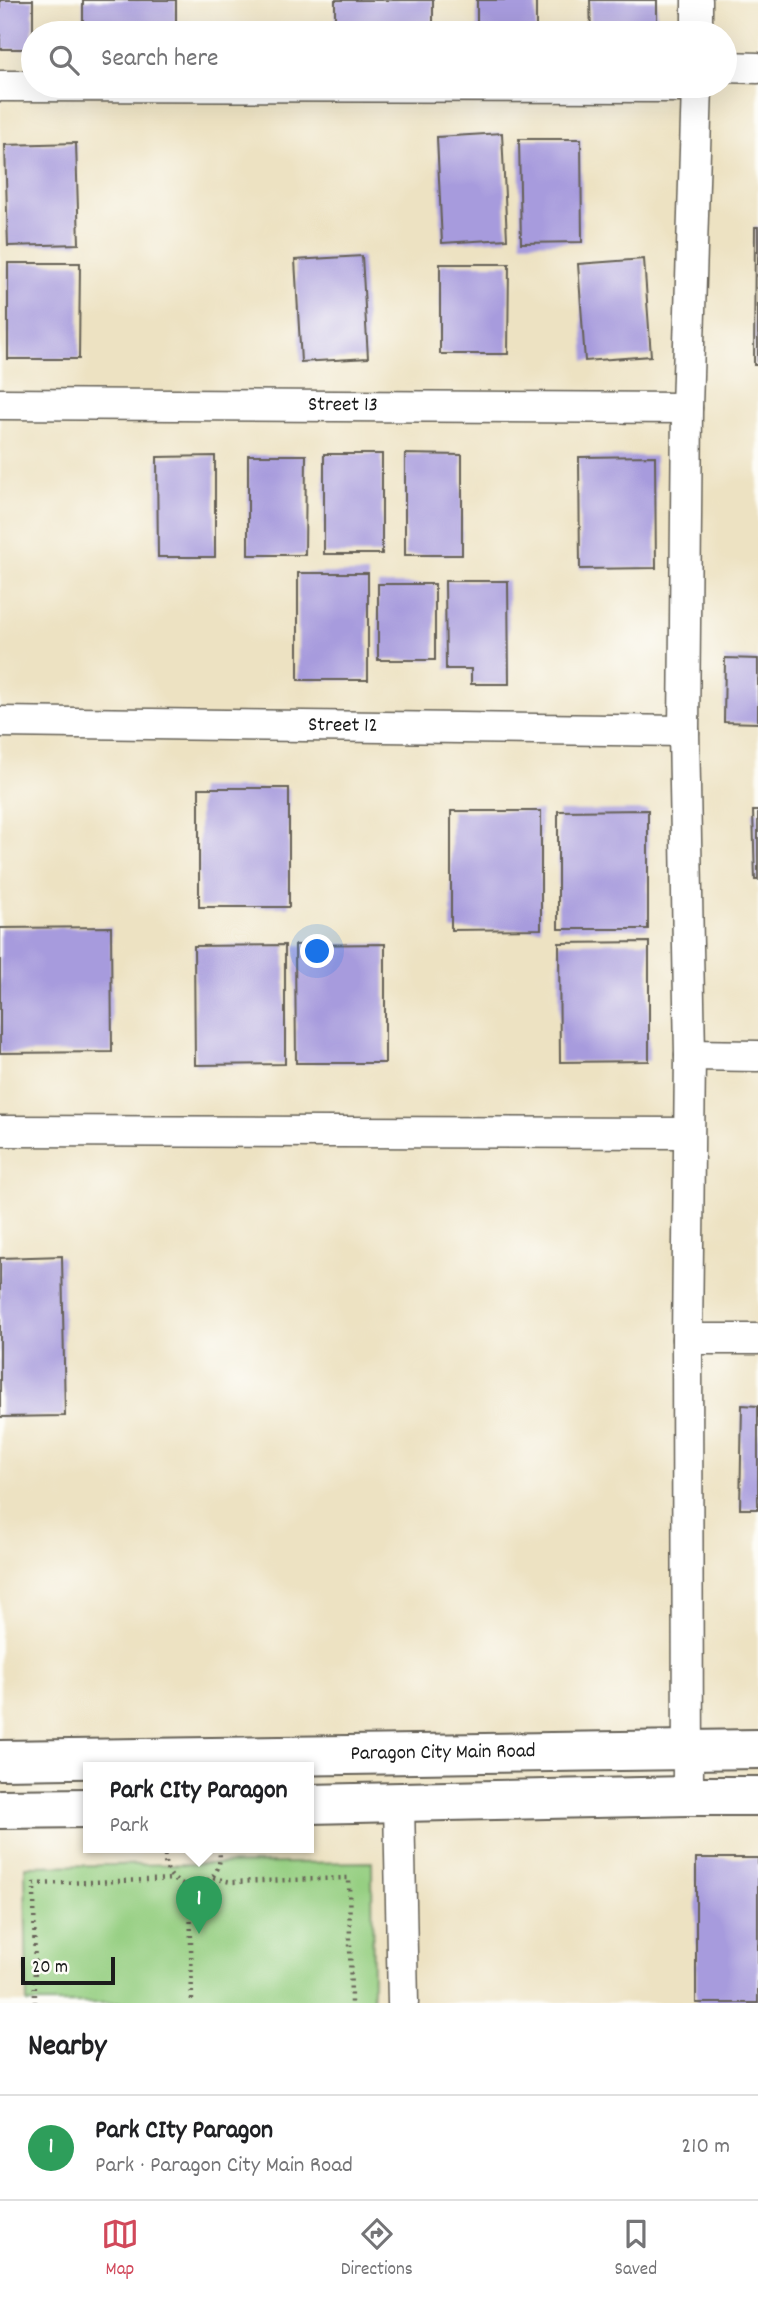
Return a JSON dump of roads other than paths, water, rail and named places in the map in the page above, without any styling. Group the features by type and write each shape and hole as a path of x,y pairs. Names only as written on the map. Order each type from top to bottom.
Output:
{"street":[{"path":"697,0 697,21"},
{"path":"737,67 758,68"},
{"path":"0,86 21,86"},
{"path":"688,1796 687,1339 690,1055 684,731 687,408 697,98"},
{"name":"Street 13","path":"0,404 687,408"},
{"name":"Street 12","path":"0,722 684,731"},
{"path":"690,1055 758,1056"},
{"path":"0,1131 688,1133"},
{"path":"687,1339 758,1339"},
{"name":"Paragon City Main Road","path":"0,1760 758,1749"},
{"path":"314,1804 758,1796"},
{"path":"400,1803 403,2003"},
{"path":"0,1809 83,1808"}],"place":[{"name":"Park CIty Paragon","path":"199,1934"}]}
